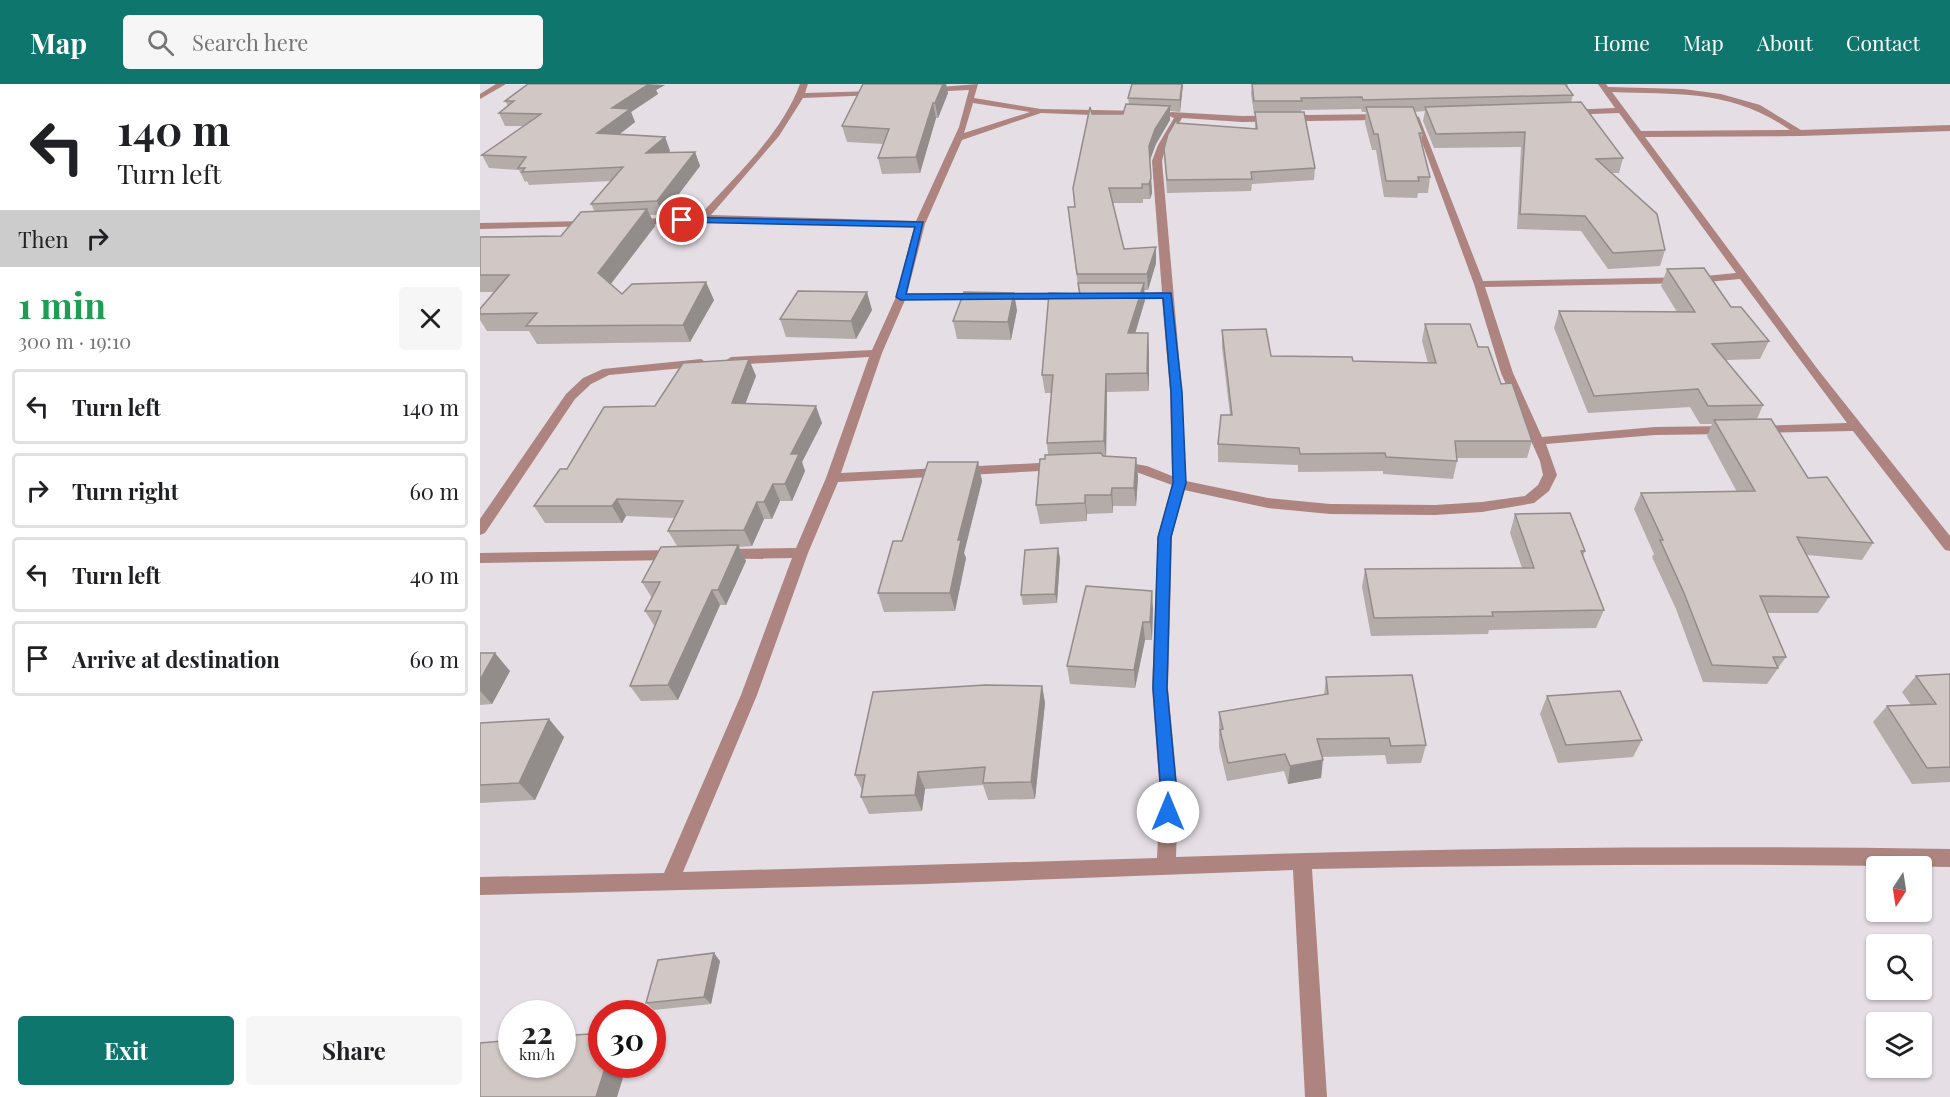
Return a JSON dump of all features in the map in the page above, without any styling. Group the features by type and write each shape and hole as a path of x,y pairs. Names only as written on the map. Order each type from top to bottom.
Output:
{"street":[{"path":"703,218 769,142 802,96 804,84"},
{"path":"480,89 501,85"},
{"path":"480,97 501,85"},
{"path":"1604,87 1742,276 1950,546"},
{"path":"1604,87 1731,98 1764,110 1800,133"},
{"path":"669,882 749,695 801,553 833,478 876,353 901,297 920,224 959,138 973,90"},
{"path":"916,91 973,90 1041,111 1242,119 1395,117"},
{"path":"802,96 891,93"},
{"path":"1557,113 1619,110"},
{"path":"959,138 1041,111"},
{"path":"1166,866 1169,794 1160,688 1165,537 1179,483 1176,392 1157,161 1162,145 1180,116"},
{"path":"1103,465 1142,469 1179,483 1246,500 1284,505 1435,510 1482,507 1528,501 1544,488 1550,475 1547,461 1507,373 1479,284 1416,117"},
{"path":"1638,134 1800,133 1950,128"},
{"path":"480,226 703,218 920,224"},
{"path":"1479,284 1671,281 1742,276"},
{"path":"1108,297 1167,295"},
{"path":"901,297 1085,297"},
{"path":"480,530 564,406 586,381 607,372 715,362 876,353"},
{"path":"1538,441 1655,431 1857,427"},
{"path":"833,478 1077,465"},
{"path":"712,555 801,553"},
{"path":"480,558 689,555"},
{"path":"480,886 1536,856 1774,855 1950,858"},
{"path":"1302,861 1316,1097"}],"building":[{"path":"528,84 649,84 612,108 630,109 597,133 665,137 646,153 695,152 657,201 591,204 623,167 522,172 525,168 518,168 526,157 482,155 541,114 499,113 514,101 505,101"},
{"path":"863,84 943,84 933,103 916,157 878,158 889,129 842,126"},
{"path":"1132,84 1182,84 1180,100 1128,98"},
{"path":"1252,84 1565,84 1573,95 1363,100 1362,97 1301,98 1302,101 1254,101"},
{"path":"1581,102 1623,158 1596,159 1657,214 1665,250 1613,253 1585,216 1520,214 1525,132 1436,134 1425,107"},
{"path":"1126,104 1170,106 1155,129 1149,146 1151,178 1149,184 1142,184 1142,188 1109,188 1124,249 1156,247 1147,274 1077,274 1068,207 1075,207 1073,188 1090,107 1092,114 1123,114"},
{"path":"1366,107 1413,107 1423,133 1419,133 1430,177 1418,177 1419,181 1386,181 1378,134 1374,134"},
{"path":"1255,112 1304,112 1315,168 1251,172 1252,179 1167,180 1164,149 1168,134 1178,117 1177,123 1257,129"},
{"path":"647,209 598,273 622,294 632,284 706,282 683,325 526,326 537,313 480,314 480,309 509,275 480,275 480,237 561,236 581,212"},
{"path":"1704,268 1731,307 1741,307 1769,341 1712,344 1763,405 1708,406 1698,389 1594,396 1559,311 1695,312 1667,269"},
{"path":"1078,283 1144,283 1128,333 1148,333 1147,373 1106,374 1104,441 1047,443 1053,375 1042,375 1049,293 1080,294"},
{"path":"798,291 867,292 851,321 780,319"},
{"path":"964,292 1014,293 1008,322 953,321"},
{"path":"1425,324 1470,324 1478,347 1488,347 1501,384 1512,383 1532,441 1455,441 1457,461 1386,457 1385,453 1300,454 1299,448 1218,444 1221,415 1232,415 1222,330 1266,329 1271,356 1352,357 1353,361 1436,363"},
{"path":"749,359 732,403 816,406 791,454 799,454 785,484 773,484 764,502 757,502 744,530 668,531 683,501 617,499 612,506 534,506 560,469 567,469 604,407 655,406 683,363"},
{"path":"1771,419 1808,478 1827,477 1873,543 1797,537 1829,597 1760,596 1786,657 1773,657 1778,668 1712,665 1684,593 1660,540 1663,540 1641,493 1755,491 1714,420"},
{"path":"1101,453 1103,456 1136,458 1134,488 1112,488 1111,495 1085,495 1085,503 1036,505 1040,459 1045,459 1045,455"},
{"path":"928,462 978,462 958,540 961,540 950,593 878,593 893,541 902,541"},
{"path":"1570,513 1585,551 1581,551 1604,610 1492,612 1493,616 1374,618 1365,569 1534,568 1515,514"},
{"path":"738,545 718,590 712,590 668,685 630,686 661,611 645,611 660,582 642,582 661,547"},
{"path":"1058,548 1055,594 1021,595 1025,550"},
{"path":"1086,586 1152,591 1150,622 1143,622 1134,670 1067,666"},
{"path":"480,653 495,653 480,680"},
{"path":"1950,674 1950,767 1927,768 1887,706 1936,704 1916,676"},
{"path":"1412,675 1426,745 1391,746 1389,738 1317,739 1323,760 1290,766 1285,754 1228,763 1220,730 1223,729 1219,712 1328,694 1326,677"},
{"path":"985,685 1042,686 1031,782 983,783 985,767 918,772 915,795 861,797 865,775 855,775 873,692"},
{"path":"1620,691 1642,740 1566,745 1547,696"},
{"path":"549,719 519,783 480,785 480,723"},
{"path":"714,953 704,997 666,1001 647,1000 658,960"},
{"path":"588,1034 588,1078 602,1078 596,1097 480,1097 480,1043 498,1041 498,1078 576,1078 576,1035"}],"route":[{"path":"682,220 703,218 920,224 901,297 1167,295 1176,392 1179,483 1165,537 1160,688 1169,794 1168,812"}]}
